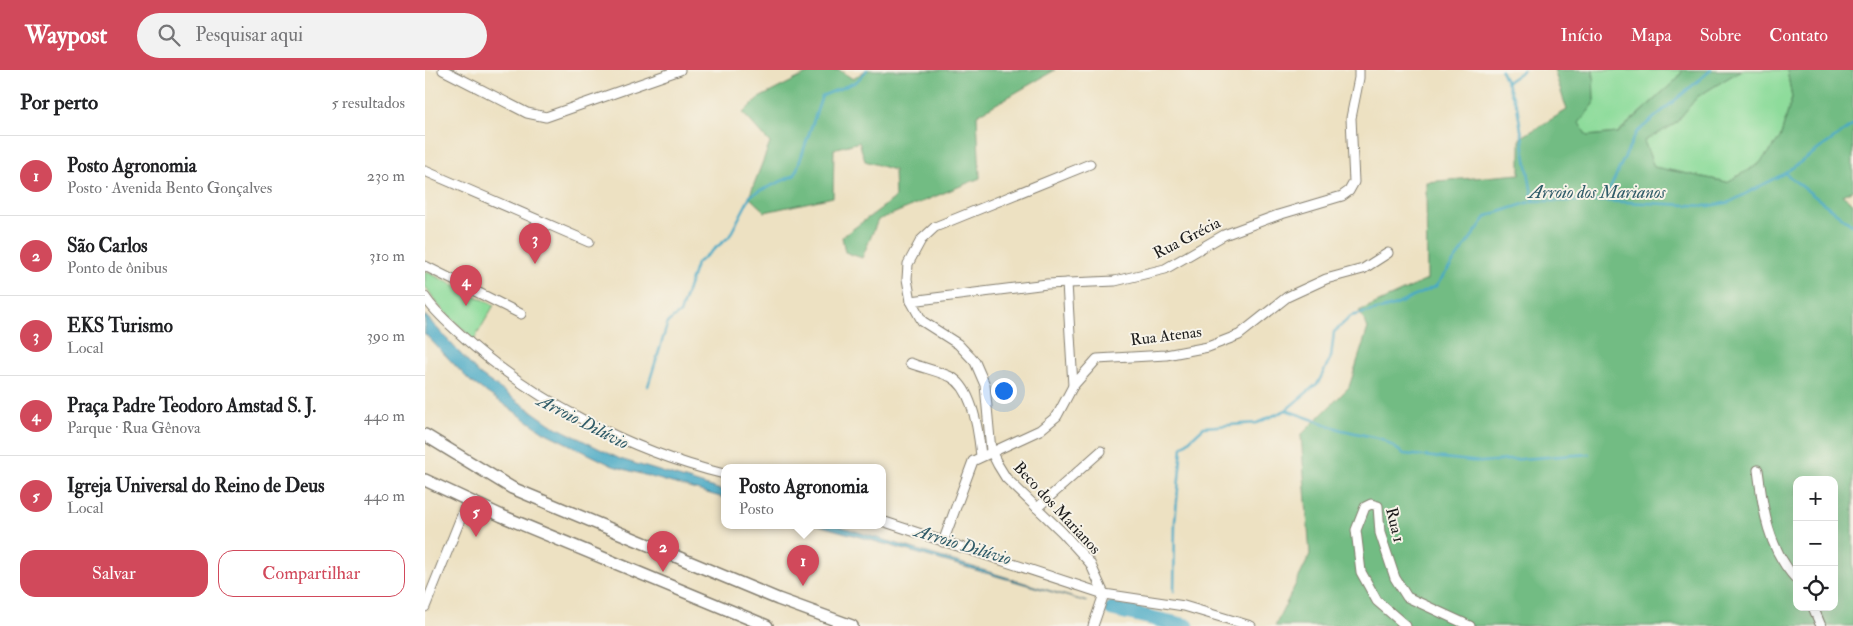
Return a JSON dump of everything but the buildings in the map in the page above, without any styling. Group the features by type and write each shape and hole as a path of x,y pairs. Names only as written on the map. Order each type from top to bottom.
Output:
{"main road":[{"path":"425,435 512,488 778,599 852,626"},
{"path":"425,480 467,500 767,626"}],"street":[{"path":"443,70 527,113 546,117 680,70"},
{"name":"Rua Grécia","path":"911,301 953,294 1067,283 1115,281 1165,269 1224,235 1278,215 1342,196 1349,191 1353,182 1351,118 1359,70"},
{"name":"Beco dos Marianos","path":"1090,164 935,227 921,240 908,264 907,279 911,301 922,322 958,344 975,362 985,385 991,451 1006,478 1090,563 1103,594"},
{"path":"425,171 589,242"},
{"name":"Rua Atenas","path":"981,456 1040,430 1057,416 1073,386 1097,359 1166,354 1208,347 1239,335 1287,298 1326,278 1363,269 1388,253"},
{"path":"425,266 521,314"},
{"path":"1067,283 1073,386"},
{"path":"425,297 432,308 473,346 570,414 678,462 721,473"},
{"path":"909,363 953,378 974,410 981,456 973,460 943,542"},
{"path":"1037,508 1101,451"},
{"path":"1758,470 1763,508 1773,545 1793,574"},
{"path":"425,607 467,500"},
{"name":"Rua 1","path":"1406,626 1377,601 1361,572 1356,530 1365,508 1371,504 1378,506 1380,533 1395,578 1407,597 1470,626"},
{"path":"886,522 1103,594 1184,606 1251,626"},
{"path":"1093,626 1103,594"},
{"path":"1815,611 1821,626"}],"green space":[{"path":"814,70 839,70 853,79 866,70 1055,70 977,115 980,178 878,220 862,258 845,252 842,237 895,198 894,170 865,161 859,142 834,149 833,197 765,212 749,197 770,143 743,113 757,99"},
{"path":"1554,70 1593,70 1594,104 1579,123 1587,136 1618,133 1677,79 1683,70 1741,70 1697,97 1675,124 1644,141 1654,167 1727,182 1759,164 1780,138 1792,98 1787,70 1853,70 1853,190 1842,195 1853,203 1853,626 1275,626 1310,555 1301,435 1349,387 1368,328 1359,311 1427,280 1426,182 1520,174 1520,138 1567,110"},
{"path":"1593,70 1683,70 1677,79 1617,133 1587,136 1578,123 1594,104"},
{"path":"1741,70 1787,70 1792,98 1780,138 1759,164 1727,182 1654,167 1644,141 1675,124 1697,97"},
{"path":"425,271 494,305 474,340 439,306 425,286"}],"water":[{"name":"Arroio Dilúvio","path":"425,315 479,374 550,424 620,459 721,490 721,497 613,466 544,432 470,381 425,334"},
{"name":"Arroio Dilúvio","path":"832,529 849,529 1087,602"}],"waterway":[{"path":"648,386 668,322 680,313 696,264 729,237 751,195 795,175 822,96 856,82 867,70"},
{"path":"1501,70 1517,106 1533,201"},
{"path":"1507,82 1524,70"},
{"path":"1604,201 1636,133 1711,70"},
{"name":"Arroio dos Marianos","path":"1174,591 1175,521 1182,447 1204,427 1257,423 1286,410 1318,383 1331,357 1334,332 1351,316 1394,306 1436,286 1487,216 1533,201 1604,201 1709,206 1730,202 1785,173 1853,125"},
{"path":"1786,174 1853,226"},
{"path":"1286,410 1342,430 1382,439 1404,454 1481,462 1589,454"},
{"name":"Arroio Dilúvio","path":"1112,609 1187,626"}],"place":[{"name":"EKS Turismo","path":"535,264"},
{"name":"Praça Padre Teodoro Amstad S. J.","path":"466,306"},
{"name":"Igreja Universal do Reino de Deus","path":"476,537"},
{"name":"São Carlos","path":"663,572"},
{"name":"Posto Agronomia","path":"803,586"}]}
